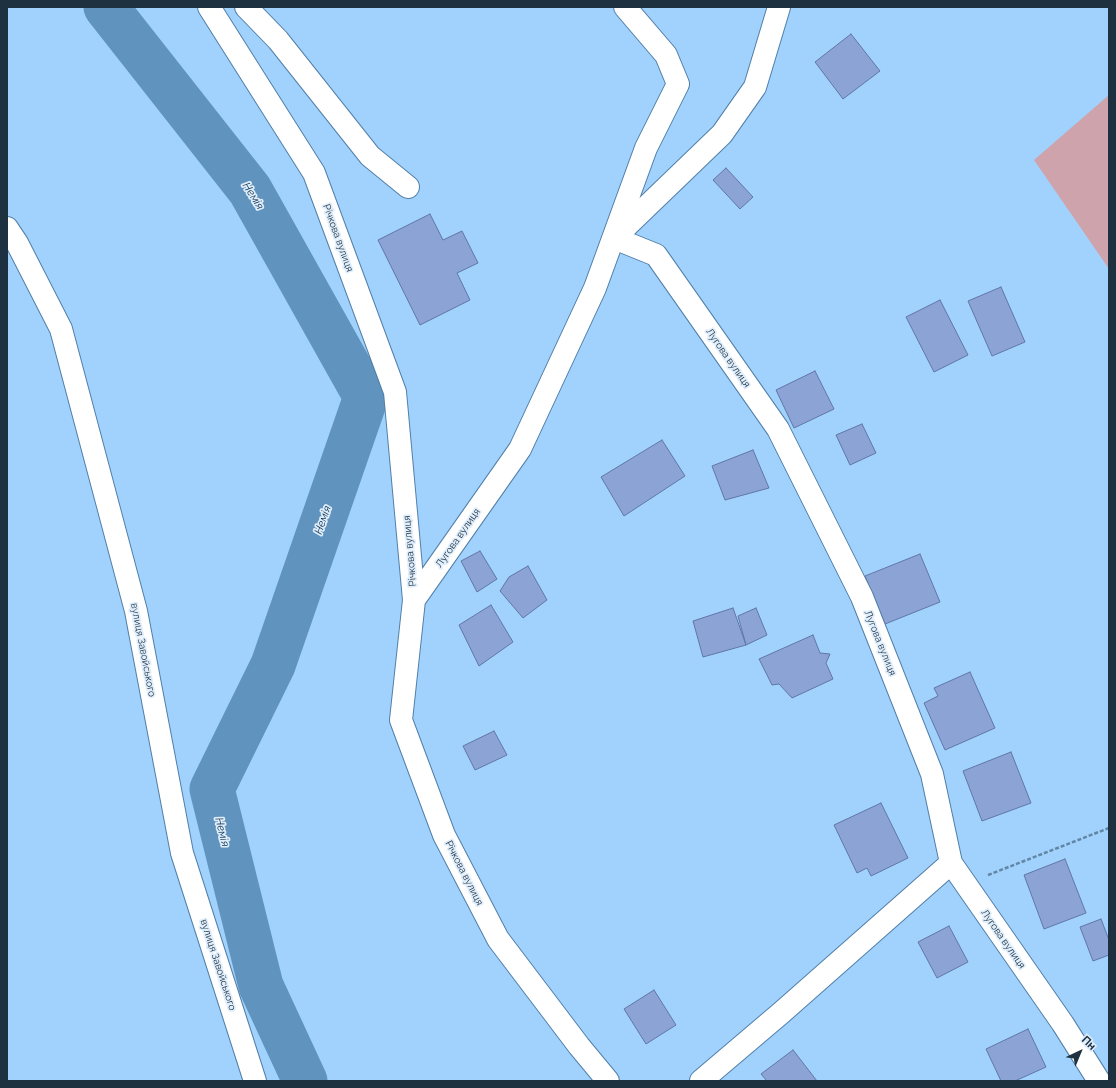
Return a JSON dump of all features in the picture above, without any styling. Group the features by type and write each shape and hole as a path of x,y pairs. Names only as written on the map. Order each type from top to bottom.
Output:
{"street":[{"name":"Річкова вулиця","path":"210,7 314,173 395,392 414,600 401,720 444,835 498,939 579,1046 608,1081"},
{"path":"246,7 278,40 370,156 408,187"},
{"name":"Лугова вулиця","path":"414,600 520,449 595,288 646,148 678,84 666,55 625,7"},
{"path":"614,238 722,134 755,87 779,7"},
{"name":"вулиця Завойського","path":"7,228 17,243 61,329 136,611 182,853 255,1081"},
{"name":"Лугова вулиця","path":"614,238 656,255 778,429 862,597 932,774 951,864 1058,1018 1099,1081"},
{"path":"701,1081 951,864"}],"path":[{"path":"965,883 1109,828"}],"shaded area":[{"path":"1109,95 1109,269 1034,160"}],"building":[{"path":"851,34 880,71 843,99 815,62"},
{"path":"726,168 753,197 740,209 713,180"},
{"path":"430,214 443,240 462,231 478,263 457,273 470,300 420,325 378,240"},
{"path":"1001,287 1025,342 992,356 968,301"},
{"path":"940,300 968,355 934,372 906,317"},
{"path":"815,371 834,409 794,428 776,390"},
{"path":"862,424 876,453 850,465 836,435"},
{"path":"662,440 685,476 624,516 601,477"},
{"path":"753,450 769,488 725,500 712,466"},
{"path":"480,551 497,579 477,592 461,561"},
{"path":"920,554 940,602 885,624 865,576"},
{"path":"528,566 547,600 523,618 500,591 509,577"},
{"path":"491,605 513,642 479,666 459,625"},
{"path":"733,608 746,645 703,657 693,621"},
{"path":"756,608 767,635 746,645 738,616"},
{"path":"813,635 820,653 830,654 826,663 833,679 792,698 779,684 772,685 759,659"},
{"path":"970,672 995,728 945,750 924,703 938,696 934,688"},
{"path":"494,731 507,755 475,770 463,746"},
{"path":"1011,752 1031,803 982,821 963,771"},
{"path":"881,803 908,858 871,876 867,868 857,873 834,825"},
{"path":"1065,859 1086,913 1044,929 1024,875"},
{"path":"1101,919 1109,940 1109,955 1093,961 1080,927"},
{"path":"949,926 968,962 937,978 918,942"},
{"path":"654,990 676,1025 646,1044 624,1009"},
{"path":"1028,1029 1046,1067 1015,1081 1001,1081 986,1049"},
{"path":"793,1050 817,1081 767,1081 761,1074"}],"waterway":[{"name":"Немія","path":"106,7 250,190 366,397 273,665 212,789 261,986 305,1081"}]}
